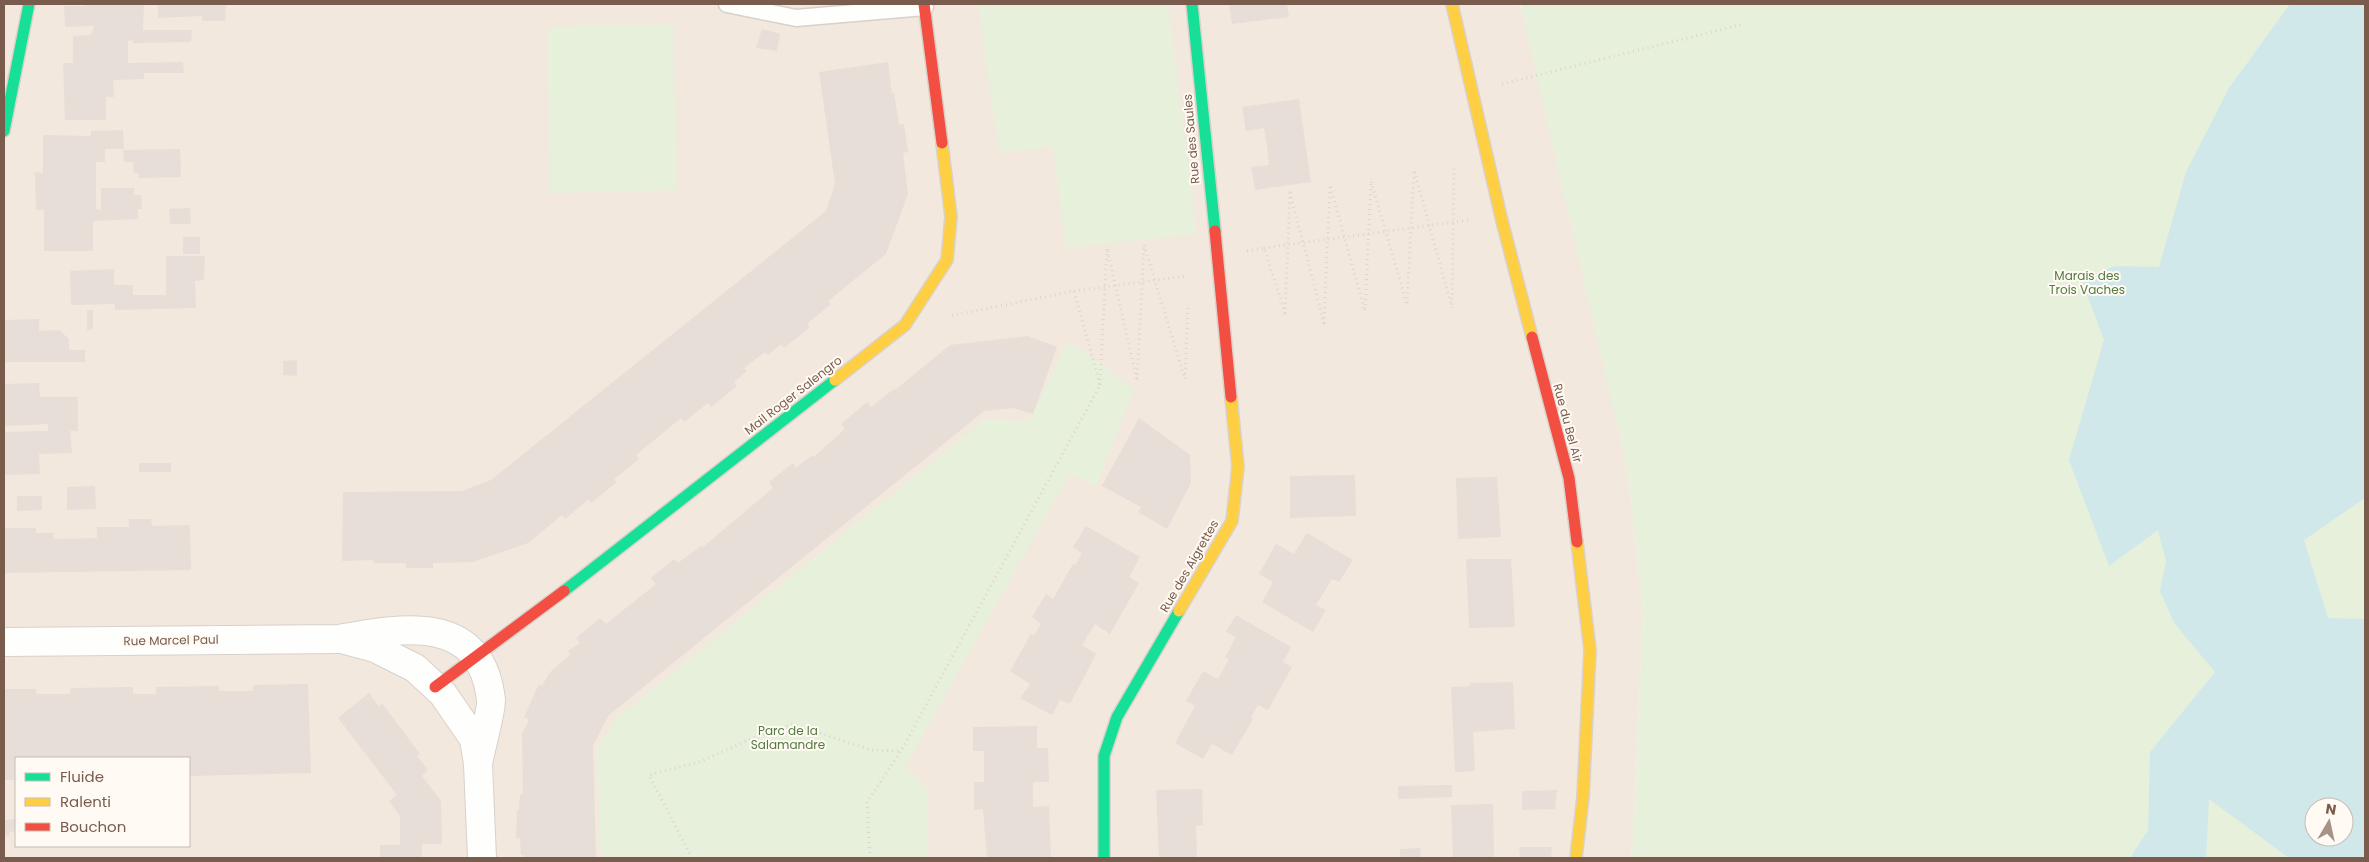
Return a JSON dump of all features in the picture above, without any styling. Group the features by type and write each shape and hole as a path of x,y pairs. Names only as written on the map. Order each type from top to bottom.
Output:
{"street":[{"path":"4,131 30,4"},
{"name":"Rue des Saules","path":"1192,4 1217,272"},
{"name":"Rue du Bel Air","path":"1452,4 1501,217 1568,478 1590,650 1583,797 1576,858"},
{"name":"Mail Roger Salengro","path":"435,687 474,656 530,618 904,325 947,260 951,217 924,6"},
{"name":"Rue des Aigrettes","path":"1104,858 1104,756 1116,717 1232,521 1238,467 1217,272"},
{"name":"Rue Marcel Paul","path":"4,642 339,639 389,630 429,630 457,638 484,669 492,701 478,764"},
{"name":"Rue Marcel Paul","path":"339,639 375,648 415,668 443,694 474,739 478,764 482,858"}],"lane":[{"path":"727,4 796,18 924,6"}],"path":[{"path":"1472,91 1744,24"},
{"path":"1264,248 1285,313 1290,193 1324,323 1330,185 1365,311 1371,182 1407,305 1414,170 1452,308 1454,164 1458,173"},
{"path":"1215,254 1501,217"},
{"path":"870,858 867,802 901,751 1100,385 1107,248 1137,381 1144,245 1185,379 1188,304"},
{"path":"1188,285 1189,268"},
{"path":"904,325 1074,292 1189,276"},
{"path":"1074,292 1100,385"},
{"path":"692,858 649,775 702,761 748,740 793,724 871,750 901,751"}],"shaded area":[{"path":"4,4 1519,4 1532,42 1628,471 1643,610 1633,844 1630,858 4,858"}],"green space":[{"path":"978,4 1168,4 1197,234 1066,248 1053,147 999,153"},
{"name":"Marais des Trois Vaches","path":"1520,4 2365,4 2365,858 1630,858 1633,844 1643,610 1628,472"},
{"path":"673,24 677,190 550,193 547,27"},
{"name":"Parc de la Salamandre","path":"1068,341 1134,389 1096,486 1070,473 905,767 927,789 928,858 601,858 597,748 618,717 985,419 1029,421"}],"water":[{"path":"2290,4 2365,4 2365,498 2304,540 2328,618 2365,619 2365,858 2289,858 2209,799 2206,858 2130,858 2148,830 2150,752 2215,672 2174,623 2160,591 2166,561 2158,530 2109,566 2069,460 2104,340 2081,279 2115,266 2159,267 2186,172 2229,88"}],"building":[{"path":"86,4 144,4 143,30 192,30 191,42 133,43 133,40 128,41 128,63 183,62 184,73 144,73 144,79 113,80 114,97 106,97 106,120 65,120 63,63 73,63 73,36 91,35 94,26 65,27 64,6 86,6"},
{"path":"158,4 226,4 225,21 202,21 202,16 158,18"},
{"path":"1229,4 1287,4 1289,17 1232,24"},
{"path":"762,29 780,34 777,51 756,48"},
{"path":"888,62 892,94 894,93 899,125 904,124 908,152 903,153 908,194 886,254 828,301 831,304 807,324 810,327 784,348 781,344 768,355 765,352 744,368 747,371 734,382 737,386 711,407 708,403 684,422 681,418 636,455 639,459 614,479 617,482 591,503 589,499 565,519 562,515 528,543 473,562 433,563 433,568 406,568 406,563 374,563 374,560 342,561 343,492 462,491 491,480 826,211 835,184 819,72"},
{"path":"1299,99 1311,182 1255,190 1251,167 1269,165 1267,147 1264,128 1246,131 1242,107"},
{"path":"123,130 124,149 105,149 105,162 96,162 96,209 101,210 101,188 134,188 134,195 141,195 142,209 138,209 138,219 93,221 93,251 44,251 44,210 36,210 35,172 43,173 43,135 91,136 91,131"},
{"path":"180,149 181,177 139,178 139,173 134,173 133,162 124,162 123,150"},
{"path":"190,208 191,224 170,224 169,209"},
{"path":"183,237 200,237 200,254 183,254"},
{"path":"166,256 205,256 204,280 195,281 196,308 115,310 115,304 71,305 70,271 114,269 114,285 133,285 133,295 166,295"},
{"path":"87,310 93,310 93,329 87,330"},
{"path":"39,319 39,331 59,330 69,339 69,350 85,350 85,362 4,362 4,320"},
{"path":"1028,336 1057,347 1033,414 1014,408 984,411 609,715 593,745 596,858 524,858 524,855 521,855 520,838 516,838 517,810 519,810 520,794 523,794 522,734 529,720 524,717 539,684 542,686 550,672 570,655 568,651 580,643 576,638 600,618 606,624 656,584 651,578 674,559 678,563 701,546 703,547 773,488 769,482 793,463 796,468 812,455 814,457 845,429 841,424 867,402 871,407 950,345"},
{"path":"297,360 297,376 283,375 283,361"},
{"path":"39,383 40,397 78,397 78,431 70,431 72,453 39,454 40,474 4,475 4,432 48,431 48,424 4,426 4,384"},
{"path":"1139,418 1190,455 1191,483 1167,529 1138,512 1141,507 1102,486"},
{"path":"139,463 171,463 171,472 139,472"},
{"path":"1355,475 1356,516 1290,518 1290,476"},
{"path":"1497,477 1501,537 1458,539 1456,478"},
{"path":"95,486 96,509 67,510 67,487"},
{"path":"17,496 42,496 42,510 17,511"},
{"path":"129,519 151,519 152,526 190,525 191,570 4,573 4,528 36,528 36,533 54,533 54,539 97,538 97,527 129,527"},
{"path":"1086,526 1140,557 1129,577 1139,583 1110,634 1095,624 1082,645 1096,654 1070,704 1060,700 1052,715 1020,698 1030,684 1010,671 1031,634 1034,636 1041,624 1032,617 1046,594 1053,599 1073,564 1075,565 1082,553 1073,547"},
{"path":"1307,533 1353,560 1339,582 1332,579 1316,605 1326,610 1313,632 1262,602 1273,582 1259,574 1276,544 1294,554"},
{"path":"1466,559 1511,559 1515,627 1469,628"},
{"path":"1236,615 1291,647 1283,662 1292,667 1268,710 1258,705 1251,717 1253,719 1232,755 1212,744 1203,759 1175,743 1195,706 1186,701 1203,671 1218,679 1229,659 1225,657 1236,637 1226,632"},
{"path":"1513,682 1515,729 1473,732 1475,771 1455,772 1451,687 1470,686 1470,683"},
{"path":"308,684 311,773 190,776 190,757 15,757 15,780 4,780 4,689 36,689 36,694 70,694 71,688 133,687 133,694 156,694 156,687 219,686 219,691 253,691 253,685"},
{"path":"369,693 379,707 382,703 420,754 417,756 428,770 422,776 441,801 442,844 422,844 422,858 380,858 380,845 400,845 400,816 389,801 397,795 338,718"},
{"path":"1037,726 1037,748 1048,748 1049,782 1033,782 1033,807 1049,806 1051,858 987,858 983,809 974,810 974,782 984,782 984,751 973,751 973,727"},
{"path":"1452,785 1452,797 1398,799 1398,786"},
{"path":"1202,789 1203,825 1196,826 1197,858 1159,858 1156,790"},
{"path":"1557,790 1555,809 1522,810 1522,791"},
{"path":"1493,804 1494,858 1453,858 1451,805"},
{"path":"15,819 15,831 9,832 9,835 4,836 4,820"},
{"path":"1519,847 1552,847 1551,858 1520,858"},
{"path":"1420,848 1421,858 1400,858 1400,849"}],"traffic: fast":[{"path":"4,131 29,4"},
{"path":"1192,4 1215,231"},
{"path":"564,591 835,380"},
{"path":"1104,858 1104,756 1117,717 1179,611"}],"traffic: slow":[{"path":"1452,4 1501,217 1532,337"},
{"path":"835,380 905,325 947,260 951,217 942,143"},
{"path":"1179,611 1232,521 1238,467 1231,397"},
{"path":"1576,858 1583,797 1590,650 1577,542"}],"traffic: jam":[{"path":"924,4 942,143"},
{"path":"1215,231 1231,397"},
{"path":"1532,337 1569,478 1577,542"},
{"path":"435,687 564,591"}]}
